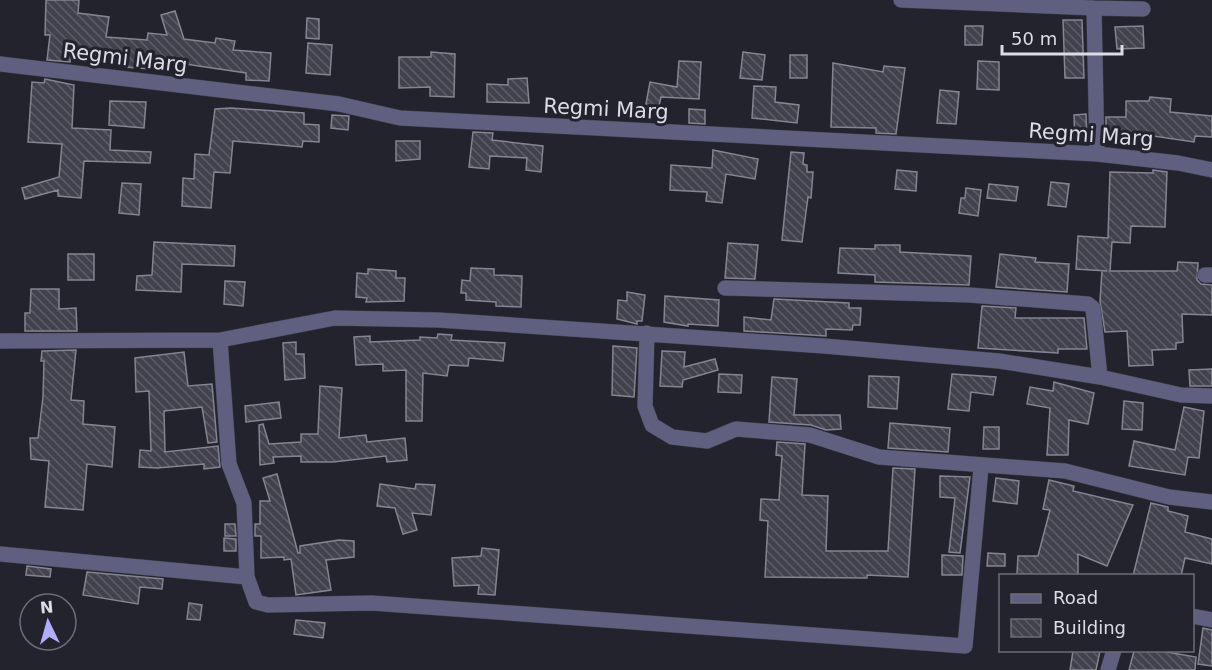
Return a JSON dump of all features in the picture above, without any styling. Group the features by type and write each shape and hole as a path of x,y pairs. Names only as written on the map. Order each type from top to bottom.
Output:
{"street":[{"path":"901,0 1143,9"},
{"path":"1094,8 1097,154"},
{"name":"Regmi Marg","path":"0,64 339,104 400,118 1097,154 1178,162 1212,170"},
{"path":"725,288 864,290 1082,302 1093,308 1100,377"},
{"path":"0,341 220,340 335,318 438,320 647,333 999,361 1100,377 1181,395 1212,396"},
{"path":"647,333 645,406 652,425 672,437 707,441 736,429 810,435 879,457 981,467 1065,471 1169,497 1212,502"},
{"path":"220,340 229,464 244,503 247,577 256,602 268,605 372,603 965,646 981,467"},
{"path":"0,554 247,577"},
{"path":"1194,616 1212,620"},
{"path":"1108,670 1114,652"}],"building":[{"path":"46,0 79,0 78,13 109,17 106,37 147,40 148,33 167,35 161,15 175,11 184,39 215,43 216,38 235,41 233,50 271,53 269,81 246,80 246,73 165,61 163,70 125,67 125,59 71,52 70,62 47,60 50,35 45,35"},
{"path":"307,18 319,19 319,39 306,38"},
{"path":"1063,20 1082,20 1084,78 1065,78"},
{"path":"965,26 983,26 982,45 965,45"},
{"path":"1143,26 1144,48 1117,49 1115,27"},
{"path":"308,43 332,45 330,75 306,73"},
{"path":"431,52 455,54 454,97 430,96 430,87 399,88 399,57 431,57"},
{"path":"743,52 765,55 762,80 740,78"},
{"path":"790,55 807,55 807,78 790,78"},
{"path":"679,61 701,62 699,99 661,97 659,106 646,104 650,82 677,87"},
{"path":"978,61 999,62 999,90 977,89"},
{"path":"833,63 883,72 884,66 905,68 896,134 876,133 876,128 831,127"},
{"path":"527,78 529,103 487,102 487,84 508,85 508,79"},
{"path":"45,79 74,85 72,128 111,130 110,150 151,152 150,163 84,161 81,198 58,196 58,190 25,199 22,188 59,177 62,144 28,142 32,82 44,83"},
{"path":"754,86 776,87 775,102 799,105 797,123 752,118"},
{"path":"940,90 959,92 956,124 937,123"},
{"path":"1150,97 1171,99 1170,112 1212,116 1212,137 1195,136 1194,142 1146,135 1147,133 1119,132 1119,141 1106,141 1106,117 1126,117 1126,101 1149,101"},
{"path":"110,101 146,102 144,128 109,125"},
{"path":"215,109 304,113 304,124 319,125 319,142 303,141 302,147 233,141 230,173 214,172 211,208 182,206 183,178 194,179 195,154 209,155"},
{"path":"689,109 705,110 705,124 689,123"},
{"path":"1086,114 1087,140 1075,141 1074,115"},
{"path":"332,115 349,116 348,130 331,128"},
{"path":"473,132 493,133 492,140 543,146 541,172 526,170 527,158 490,156 489,169 469,167"},
{"path":"396,141 420,141 420,159 396,161"},
{"path":"713,150 758,159 755,179 726,174 722,203 706,201 707,192 670,190 671,165 712,168"},
{"path":"791,152 804,153 803,164 807,165 807,172 813,172 811,198 808,197 802,242 782,240"},
{"path":"897,170 917,172 916,191 895,189"},
{"path":"1153,170 1167,172 1165,227 1131,226 1130,243 1112,242 1110,271 1177,271 1178,262 1198,263 1197,280 1201,284 1212,285 1212,315 1182,314 1183,342 1176,343 1176,349 1152,350 1153,365 1129,366 1127,331 1105,332 1100,301 1102,271 1107,271 1076,269 1078,236 1108,238 1110,172 1153,173"},
{"path":"1051,182 1069,184 1066,207 1048,205"},
{"path":"122,183 141,184 139,215 119,213"},
{"path":"989,184 1018,187 1016,201 987,198"},
{"path":"966,188 981,190 978,216 959,213 961,198 965,198"},
{"path":"154,242 235,246 234,266 182,264 181,292 136,290 137,276 152,275"},
{"path":"728,243 758,245 755,279 725,278"},
{"path":"875,245 900,245 900,252 971,256 969,285 875,282 875,275 838,273 840,248 875,249"},
{"path":"68,254 94,254 94,280 68,280"},
{"path":"1000,254 1036,258 1035,262 1069,264 1067,292 996,287"},
{"path":"471,268 494,269 494,275 522,276 521,307 496,306 496,302 466,300 466,293 461,293 462,280 470,281"},
{"path":"368,269 396,271 396,278 405,278 404,301 366,302 367,298 356,297 357,273 368,274"},
{"path":"225,281 245,282 243,306 224,304"},
{"path":"31,289 59,289 59,309 76,308 77,331 25,331 25,313 30,313"},
{"path":"627,292 645,295 642,321 637,321 637,324 617,319 618,300 627,301"},
{"path":"665,296 719,300 718,326 688,324 688,326 664,322"},
{"path":"774,299 849,303 849,308 861,308 860,325 853,325 852,330 826,329 826,336 744,331 744,317 771,320"},
{"path":"982,306 1016,308 1015,318 1084,318 1087,349 1058,349 1058,353 978,348"},
{"path":"438,334 452,335 451,340 505,343 503,361 469,358 468,366 449,365 447,376 423,373 422,421 406,421 406,370 383,371 383,364 356,365 354,337 370,336 370,342 420,340 420,337 437,338"},
{"path":"296,342 296,354 304,354 305,378 285,380 283,343"},
{"path":"613,346 637,348 634,397 612,395"},
{"path":"76,350 71,400 84,401 83,424 115,427 112,467 87,464 83,510 45,507 49,461 31,459 30,438 38,438 43,397 42,351"},
{"path":"662,351 685,352 684,367 715,359 718,370 683,380 682,387 660,386"},
{"path":"184,352 188,386 212,384 217,442 208,443 202,407 164,411 165,452 218,446 220,467 204,469 204,464 157,468 139,467 140,450 151,451 149,391 136,392 135,358"},
{"path":"1212,369 1212,386 1190,386 1189,370"},
{"path":"719,374 742,375 741,393 718,392"},
{"path":"952,374 996,377 993,395 971,392 969,411 948,409"},
{"path":"869,376 899,377 897,409 868,407"},
{"path":"772,377 797,379 794,415 840,415 841,429 826,430 811,425 769,422"},
{"path":"1054,382 1094,393 1088,424 1069,420 1068,455 1047,455 1050,408 1027,404 1030,387 1053,391"},
{"path":"320,386 342,388 339,438 366,435 367,442 405,438 407,460 387,462 386,456 333,462 301,462 301,456 273,457 274,463 260,465 259,425 263,424 269,444 301,442 301,434 318,434"},
{"path":"1124,401 1143,403 1142,430 1122,429"},
{"path":"279,402 281,418 246,422 245,406"},
{"path":"1184,407 1204,411 1199,458 1188,457 1185,475 1129,466 1134,441 1175,450"},
{"path":"890,423 950,428 948,452 888,448"},
{"path":"984,427 999,427 999,449 983,449"},
{"path":"777,442 805,444 802,495 828,496 826,551 888,551 893,468 915,469 908,577 867,575 867,578 765,577 768,521 760,520 761,499 779,500 782,456 776,455"},
{"path":"277,474 298,553 300,553 300,546 339,540 354,541 354,557 326,560 331,590 296,595 291,559 261,558 261,536 255,536 255,524 260,524 260,501 270,501 263,478"},
{"path":"940,476 970,477 960,553 949,552 955,498 940,497"},
{"path":"996,478 1019,481 1017,504 993,501"},
{"path":"1049,480 1074,486 1073,491 1133,505 1107,566 1078,554 1078,574 1017,574 1018,556 1038,556 1050,510 1043,509"},
{"path":"380,484 415,489 416,484 435,485 431,515 412,513 417,530 403,534 395,508 377,506"},
{"path":"1151,503 1168,507 1168,511 1188,516 1185,532 1212,539 1212,564 1185,558 1181,574 1133,574"},
{"path":"225,524 235,524 236,536 225,536"},
{"path":"224,538 236,539 236,551 224,551"},
{"path":"482,548 499,550 495,595 478,594 479,585 454,586 452,558 481,556"},
{"path":"988,553 1005,554 1005,566 987,566"},
{"path":"942,555 963,556 962,575 942,575"},
{"path":"27,566 51,569 50,577 26,575"},
{"path":"87,572 163,579 162,589 140,587 138,604 83,595"},
{"path":"189,603 202,605 200,620 187,619"},
{"path":"296,620 325,623 323,638 294,634"},
{"path":"1203,628 1212,630 1212,666 1198,664"},
{"path":"1073,652 1100,652 1096,670 1070,670"},
{"path":"1134,652 1167,652 1196,657 1195,670 1129,670"}]}
